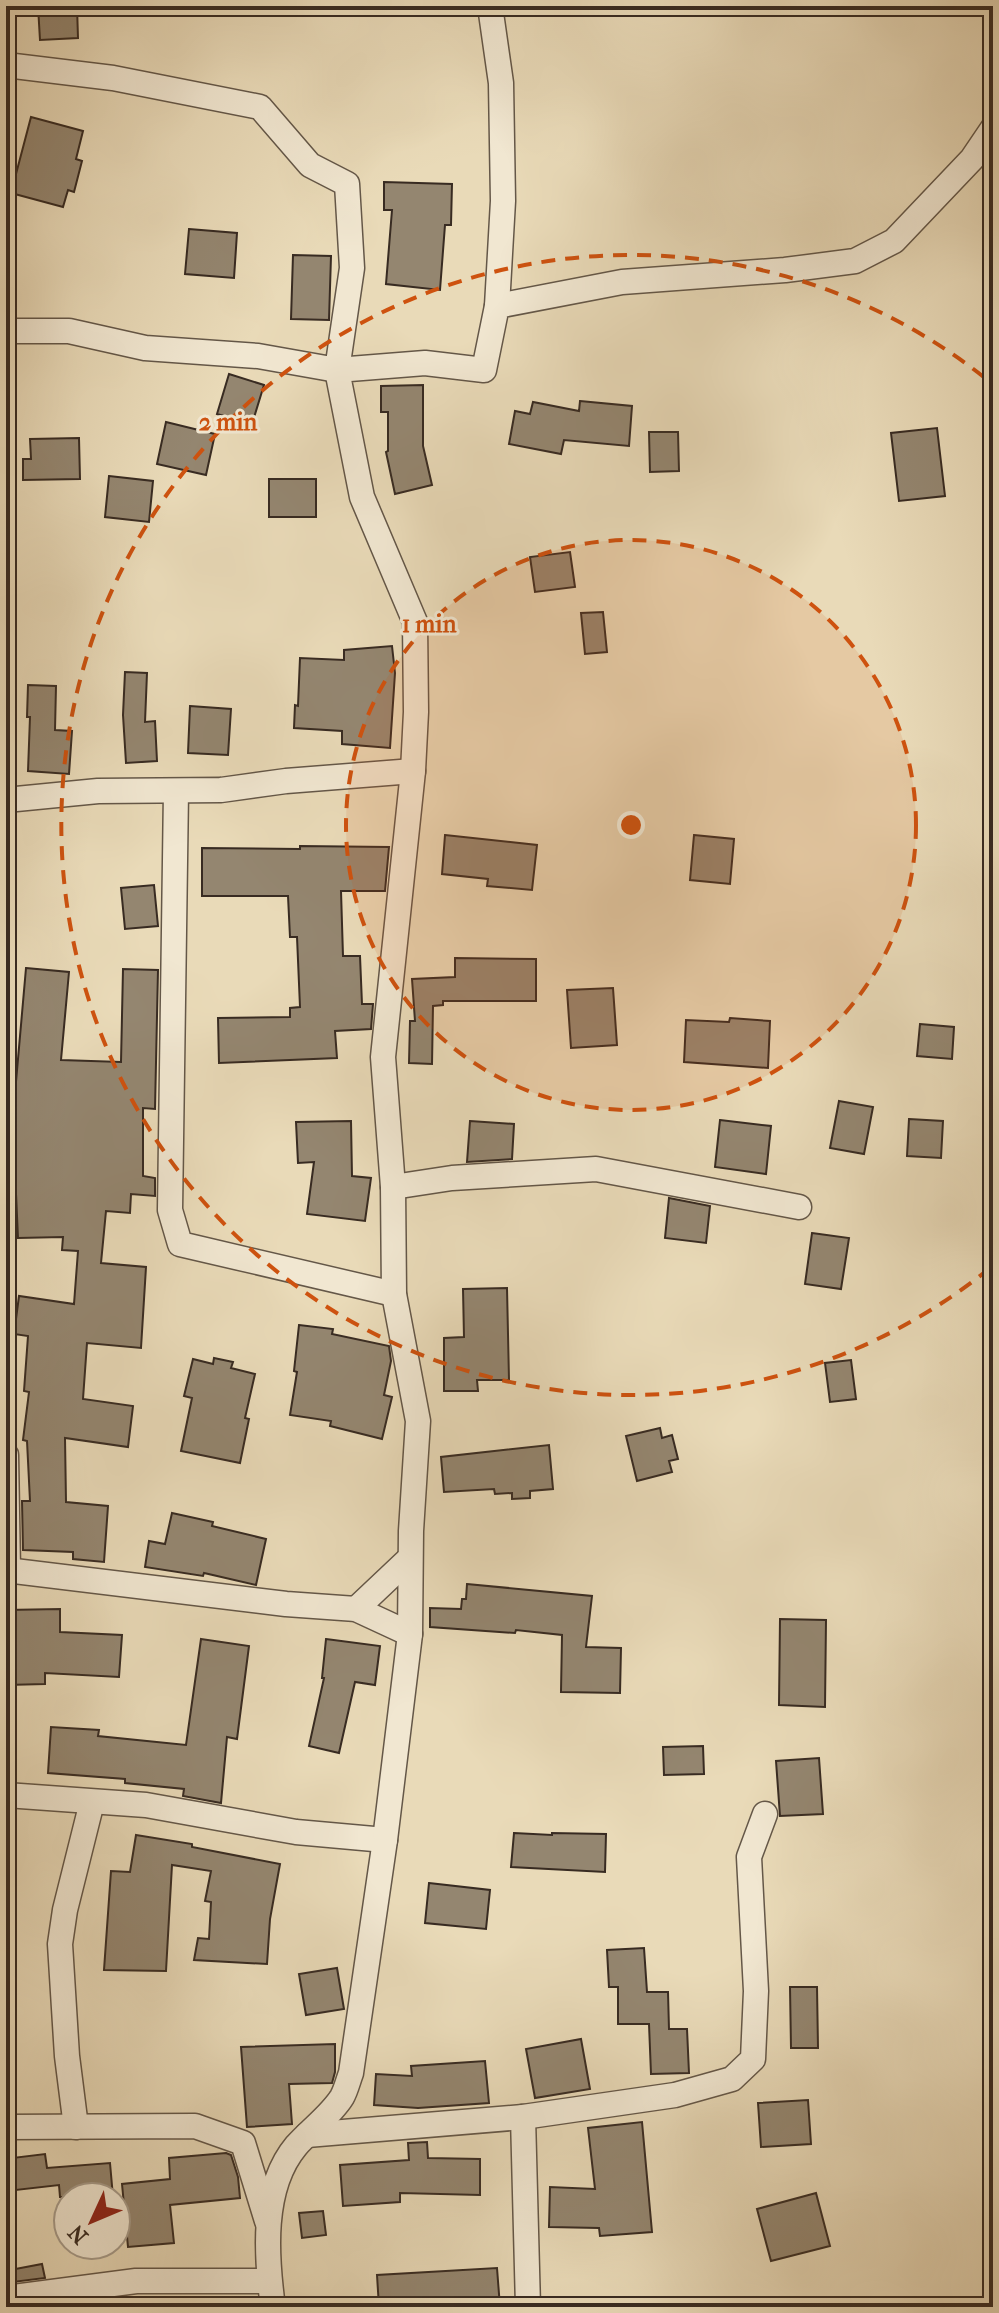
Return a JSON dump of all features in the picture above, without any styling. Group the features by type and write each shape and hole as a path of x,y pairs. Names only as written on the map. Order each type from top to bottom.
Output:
{"street":[{"path":"6,331 69,331 145,348 258,356 337,370 425,363 484,370 497,306 503,201 501,83 490,6"},
{"path":"6,65 113,78 260,107 310,165 347,184 352,268 337,370 362,497 415,622 413,771 383,1057 393,1187 394,1294 418,1421 410,1558 410,1634 385,1840 351,2073 342,2097 286,2160 277,2180 269,2228 269,2281 273,2307"},
{"path":"497,306 622,282 785,270 855,261 894,241 972,159 993,128"},
{"path":"6,800 98,791 221,790 286,781 413,771"},
{"path":"176,791 170,1210 180,1244 394,1294"},
{"path":"393,1187 452,1178 596,1169 799,1207"},
{"path":"6,1455 7,1570 286,1604 356,1609 410,1634"},
{"path":"356,1609 410,1558"},
{"path":"6,1795 146,1805 296,1832 385,1840"},
{"path":"76,2127 67,2056 60,1944 65,1910 92,1802"},
{"path":"307,2135 523,2117 675,2095 732,2079 753,2059 756,1991 749,1857 765,1814"},
{"path":"523,2117 528,2307"},
{"path":"6,2127 195,2126 243,2143 269,2228"},
{"path":"6,2298 136,2281 269,2281"}],"building":[{"path":"38,6 77,6 78,38 40,40"},
{"path":"31,117 83,131 76,159 82,161 74,192 68,190 63,207 11,193"},
{"path":"384,182 452,184 451,225 445,225 440,290 386,284 392,210 384,210"},
{"path":"189,229 237,233 234,278 185,274"},
{"path":"293,255 331,256 329,320 291,319"},
{"path":"229,374 264,385 252,424 217,414"},
{"path":"423,385 423,446 432,485 395,494 386,452 388,412 381,412 381,386"},
{"path":"580,401 632,406 629,446 564,440 561,454 509,444 515,411 530,414 533,402 579,411"},
{"path":"166,422 215,434 206,475 157,464"},
{"path":"937,428 945,496 899,501 891,433"},
{"path":"649,432 678,432 679,471 650,472"},
{"path":"79,438 80,479 23,480 23,459 31,459 30,439"},
{"path":"109,476 153,481 149,522 105,517"},
{"path":"269,479 316,479 316,517 269,517"},
{"path":"570,552 575,587 535,592 530,557"},
{"path":"603,612 607,652 585,654 581,613"},
{"path":"392,646 395,673 390,748 342,744 342,731 294,728 300,658 344,660 344,650"},
{"path":"125,672 147,673 145,722 155,721 157,761 126,763 123,715"},
{"path":"28,685 56,686 55,730 72,731 69,774 28,771"},
{"path":"190,706 231,709 228,755 188,753"},
{"path":"445,835 537,845 532,890 487,886 488,879 442,874"},
{"path":"694,835 734,839 730,884 690,880"},
{"path":"300,846 389,847 385,891 341,891 343,956 360,956 362,1004 373,1004 371,1029 335,1031 337,1058 219,1063 218,1018 290,1017 290,1008 300,1007 297,937 290,937 288,896 202,896 202,848 300,849"},
{"path":"154,885 158,926 125,929 121,888"},
{"path":"455,958 536,959 536,1001 443,1001 443,1005 433,1006 432,1064 409,1063 410,1021 415,1021 412,979 455,977"},
{"path":"26,968 69,972 61,1060 121,1062 123,969 158,970 155,1109 143,1108 143,1176 155,1178 155,1196 131,1194 130,1213 106,1211 101,1263 146,1267 141,1348 87,1343 83,1399 133,1406 128,1447 65,1438 66,1502 108,1506 104,1562 73,1559 73,1552 23,1550 22,1501 30,1501 27,1441 23,1440 29,1392 24,1391 28,1336 14,1334 19,1296 74,1304 78,1251 62,1250 63,1237 18,1238 14,1149 9,1149 10,1092 15,1093"},
{"path":"613,988 617,1045 571,1048 567,990"},
{"path":"730,1018 770,1021 768,1068 684,1062 686,1020 729,1022"},
{"path":"920,1024 954,1027 952,1059 917,1056"},
{"path":"839,1101 873,1107 864,1154 830,1148"},
{"path":"909,1119 943,1121 941,1158 907,1156"},
{"path":"720,1120 771,1126 766,1174 715,1167"},
{"path":"351,1121 352,1176 371,1178 365,1221 307,1214 314,1162 298,1163 296,1122"},
{"path":"470,1121 514,1124 512,1159 467,1162"},
{"path":"669,1198 710,1206 706,1243 665,1238"},
{"path":"812,1233 849,1238 841,1289 805,1284"},
{"path":"507,1288 509,1380 477,1380 478,1391 444,1391 444,1338 464,1337 463,1289"},
{"path":"299,1325 333,1329 332,1334 389,1346 391,1361 384,1395 392,1397 382,1439 330,1426 331,1421 290,1415 297,1372 294,1371"},
{"path":"214,1358 233,1362 231,1368 255,1374 245,1418 249,1419 240,1463 181,1451 192,1398 184,1396 193,1359 213,1364"},
{"path":"851,1360 856,1399 830,1402 825,1363"},
{"path":"660,1428 662,1438 672,1435 678,1459 669,1461 672,1472 637,1481 626,1436"},
{"path":"549,1445 553,1489 530,1491 530,1498 512,1499 512,1493 495,1494 494,1489 444,1492 441,1457"},
{"path":"172,1513 266,1539 256,1585 204,1573 203,1576 145,1567 149,1541 165,1544"},
{"path":"467,1584 592,1596 586,1647 621,1648 620,1693 561,1692 562,1635 430,1627 430,1608 461,1609 462,1599 466,1599"},
{"path":"60,1609 60,1632 122,1635 119,1677 45,1673 45,1684 6,1685 6,1610"},
{"path":"780,1619 826,1620 825,1707 779,1705"},
{"path":"201,1639 249,1646 237,1739 227,1737 221,1803 183,1796 184,1789 125,1783 125,1779 48,1773 51,1727 99,1730 98,1736 186,1745"},
{"path":"326,1639 380,1646 375,1685 355,1682 339,1753 309,1746 324,1678"},
{"path":"703,1746 704,1774 664,1775 663,1747"},
{"path":"819,1758 823,1814 780,1816 776,1761"},
{"path":"514,1833 606,1834 605,1872 511,1867"},
{"path":"136,1835 280,1864 270,1919 267,1964 194,1960 198,1938 209,1939 211,1902 205,1901 211,1871 172,1865 166,1971 104,1970 111,1871 130,1872"},
{"path":"429,1883 490,1890 486,1929 425,1923"},
{"path":"644,1948 647,1992 668,1992 669,2029 687,2029 689,2073 651,2074 649,2024 618,2024 618,1987 609,1987 607,1950"},
{"path":"337,1968 344,2009 306,2015 299,1974"},
{"path":"790,1987 817,1987 818,2048 791,2048"},
{"path":"581,2039 590,2089 535,2098 526,2049"},
{"path":"335,2044 332,2083 289,2084 292,2124 247,2127 241,2047"},
{"path":"485,2061 489,2103 418,2108 374,2105 376,2074 412,2076 411,2066"},
{"path":"808,2100 811,2144 761,2147 758,2103"},
{"path":"642,2122 652,2232 600,2236 599,2228 549,2227 550,2187 595,2189 588,2128"},
{"path":"427,2142 428,2158 480,2159 480,2195 400,2193 400,2202 343,2206 340,2165 409,2160 408,2143"},
{"path":"45,2154 47,2168 110,2163 112,2181 52,2181 52,2186 16,2190 12,2158"},
{"path":"231,2155 240,2198 170,2205 174,2243 132,2247 132,2183 170,2179 169,2158"},
{"path":"816,2193 830,2246 771,2261 757,2209"},
{"path":"323,2211 326,2235 302,2238 299,2213"},
{"path":"42,2264 45,2278 13,2282 10,2270"},
{"path":"497,2268 500,2307 379,2307 377,2275"}]}
